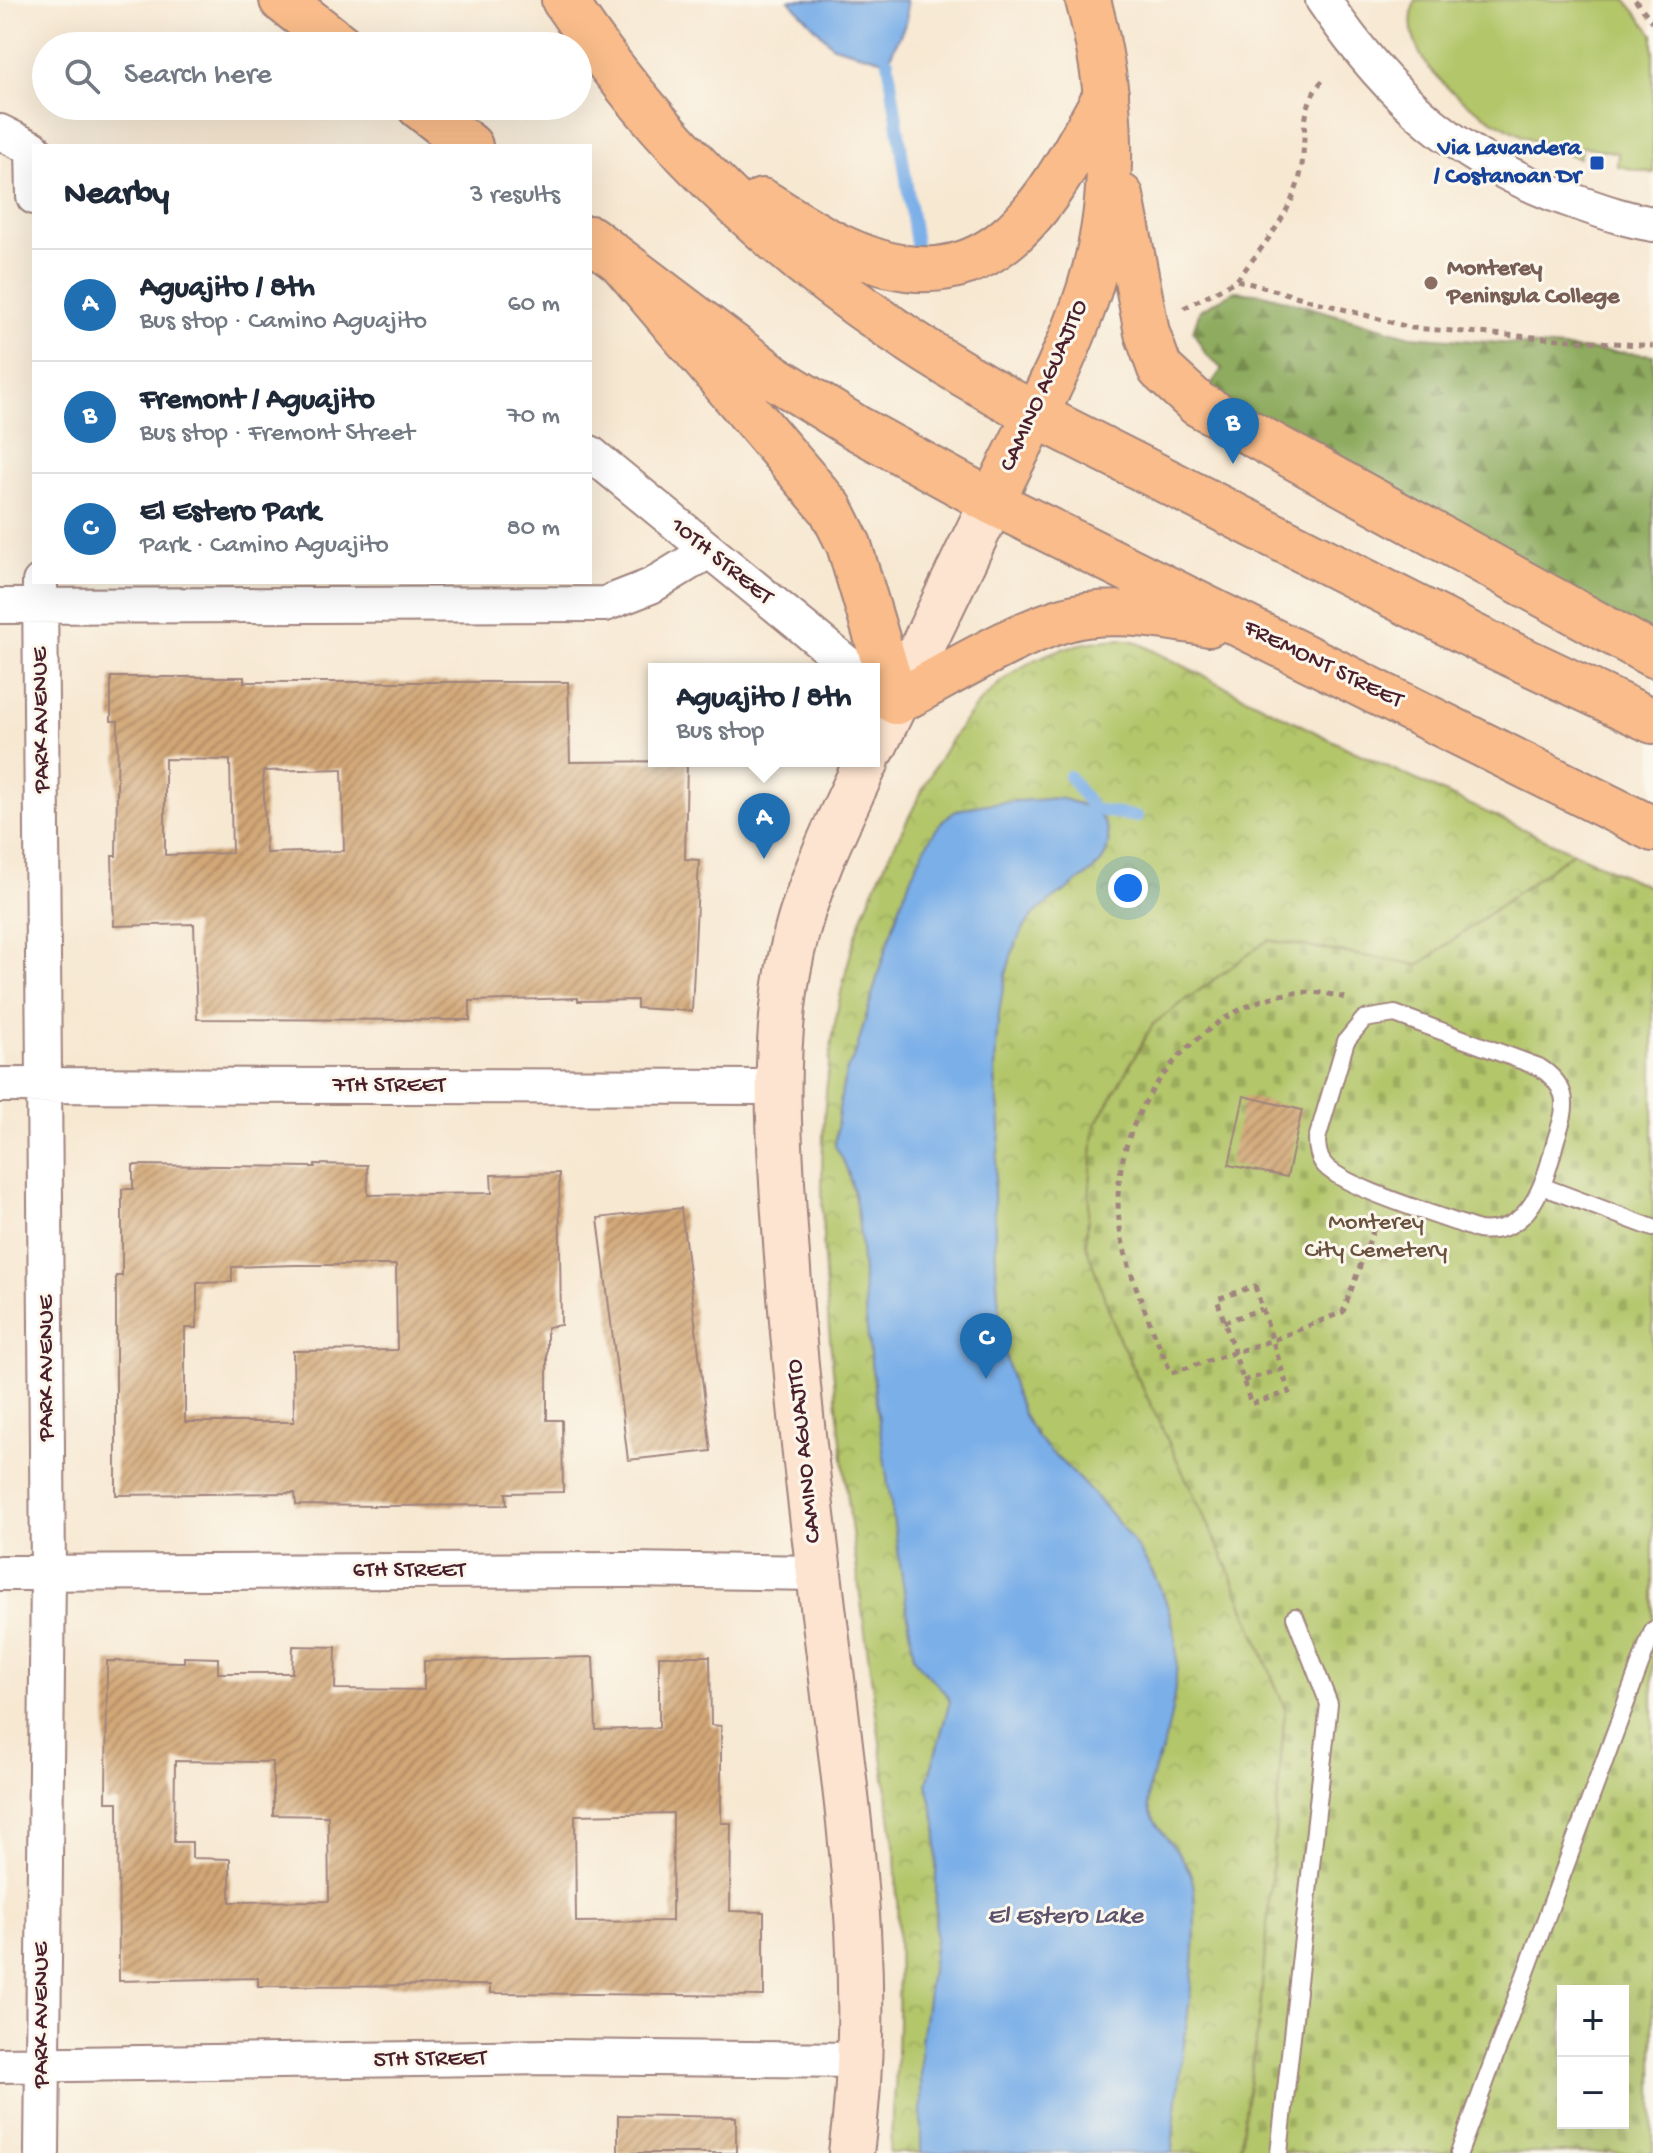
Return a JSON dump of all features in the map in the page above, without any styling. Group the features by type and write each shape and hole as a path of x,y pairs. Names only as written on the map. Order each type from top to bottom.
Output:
{"main road":[{"path":"282,0 323,32"},
{"path":"564,0 586,32"},
{"name":"CAMINO AGUAJITO","path":"880,718 885,693 992,502 1034,414 1077,321 1097,260 1109,167 1106,95 1088,0"},
{"path":"592,40 619,79 679,149 750,220 845,296 964,376 1477,638 1653,721"},
{"path":"679,149 845,250 896,267 951,269 994,251 1029,220 1058,180 1106,95"},
{"path":"1106,95 1137,291 1160,369 1217,417 1653,655"},
{"path":"437,120 467,144"},
{"path":"607,251 831,509 849,545 878,663"},
{"name":"FREMONT STREET","path":"607,251 736,349 814,403 992,502 1653,829"},
{"path":"880,672 885,693 1083,615 1157,615 1252,632"},
{"name":"CAMINO AGUAJITO","path":"851,2153 860,2060 860,1924 796,1382 779,1087 782,1016 798,926 818,871 864,767"}],"street":[{"path":"1323,0 1383,82 1432,126 1478,160 1527,186 1653,224"},
{"path":"0,132 32,147"},
{"name":"10TH STREET","path":"592,455 707,552 846,663"},
{"path":"0,606 41,594 605,604 651,586 707,552"},
{"name":"PARK AVENUE","path":"41,594 48,1573 42,2153"},
{"name":"7TH STREET","path":"0,1085 779,1087"},
{"name":"6TH STREET","path":"0,1573 629,1570 818,1573"},
{"name":"5TH STREET","path":"0,2065 551,2057 860,2060"}],"lane":[{"path":"1395,1014 1539,1067 1557,1082 1565,1106 1544,1187 1517,1221 1500,1231 1478,1230 1386,1196 1331,1171 1320,1156 1317,1139 1351,1032 1371,1015 1395,1014"},
{"path":"1544,1187 1653,1228"},
{"path":"1279,2153 1329,1704 1295,1617"},
{"path":"1459,2153 1653,1630"}],"path":[{"path":"1635,0 1653,22"},
{"path":"1171,315 1237,280 1291,201 1300,176 1305,112 1311,93 1323,80"},
{"path":"1237,280 1412,328 1653,346"},
{"path":"1386,1196 1343,1312 1273,1340 1171,1373 1123,1245 1120,1215 1124,1152 1150,1091 1196,1038 1263,1000 1303,991 1340,996 1395,1014"},
{"path":"1255,1286 1262,1309 1289,1392 1251,1404 1217,1299 1255,1286"},
{"path":"1224,1322 1262,1309"},
{"path":"1243,1381 1282,1369"}],"green space":[{"path":"1415,0 1626,0 1653,34 1653,173 1617,166 1618,153 1582,146 1579,158 1554,149 1524,137 1464,102 1439,80 1421,55 1412,28"},
{"path":"1235,291 1263,294 1411,336 1653,355 1653,636 1208,389 1222,369 1205,353 1193,331 1200,310"},
{"path":"1119,639 1134,641 1349,749 1573,852 1419,965 1268,940 1153,1024 1094,1128 1086,1245 1118,1336 1227,1565 1285,1709 1260,2010 1239,2153 889,2153 896,2078 898,2003 895,1852 854,1550 829,1323 822,1196 828,1069 838,1007 866,907 919,797 954,735 996,686 1021,668 1049,653"},
{"name":"Monterey City Cemetery","path":"1573,852 1653,889 1653,2153 1239,2153 1260,2010 1285,1709 1227,1565 1118,1336 1085,1245 1094,1128 1153,1024 1268,940 1419,965"}],"water":[{"path":"789,0 906,0 907,20 888,61 833,46"},
{"name":"El Estero Lake","path":"1059,798 1089,808 1103,820 1107,828 1107,850 1103,859 1085,877 1030,919 1013,952 1002,992 995,1072 1000,1124 994,1192 1000,1318 1012,1384 1035,1434 1132,1540 1156,1579 1172,1621 1176,1652 1173,1701 1148,1798 1154,1821 1186,1864 1191,1876 1195,1922 1191,1987 1172,2153 921,2153 921,2042 935,1941 937,1827 927,1784 950,1701 914,1657 872,1371 857,1210 845,1165 835,1146 847,1070 855,1054 907,888 936,830 951,814 973,806"}],"building":[{"path":"111,677 244,677 244,682 568,682 570,762 648,761 648,767 687,767 685,859 699,860 692,1011 637,1008 637,1000 578,1001 578,998 470,1001 470,1020 197,1019 194,924 114,926 112,856 116,856 118,721 111,721","holes":["165,759 230,760 232,853 165,855","342,769 344,851 266,853 263,771"]},
{"path":"1244,1096 1302,1110 1287,1177 1229,1165"},
{"path":"315,1164 367,1165 368,1195 492,1193 491,1175 559,1173 561,1325 547,1327 547,1420 562,1420 563,1492 506,1493 507,1505 377,1506 296,1505 295,1493 116,1495 116,1276 122,1276 122,1189 133,1189 133,1165 315,1167","holes":["396,1265 397,1350 293,1351 294,1422 185,1422 185,1328 197,1328 197,1283 232,1282 232,1267"]},
{"path":"681,1208 711,1451 628,1460 598,1218"},
{"path":"293,1646 336,1647 335,1689 424,1690 424,1661 593,1657 596,1730 659,1728 659,1656 710,1656 711,1725 721,1726 721,1823 731,1823 730,1911 764,1912 764,1996 490,1993 490,1985 258,1986 258,1978 119,1981 118,1802 106,1802 107,1661 184,1662 184,1657 218,1658 218,1673 292,1673","holes":["175,1761 273,1762 273,1815 328,1816 329,1901 230,1902 230,1859 192,1858 192,1842 174,1842","673,1813 672,1921 576,1922 575,1815"]},
{"path":"618,2115 736,2117 736,2153 618,2153"}],"waterway":[{"path":"888,61 918,257"},
{"path":"1069,776 1093,809 1137,817"}],"place":[{"name":"Via Lavandera / Costanoan Dr","path":"1597,163"},
{"name":"Monterey Peninsula College","path":"1431,283"},
{"name":"Fremont / Aguajito","path":"1233,464"},
{"name":"Aguajito / 8th","path":"764,859"},
{"name":"El Estero Park","path":"986,1379"}]}
